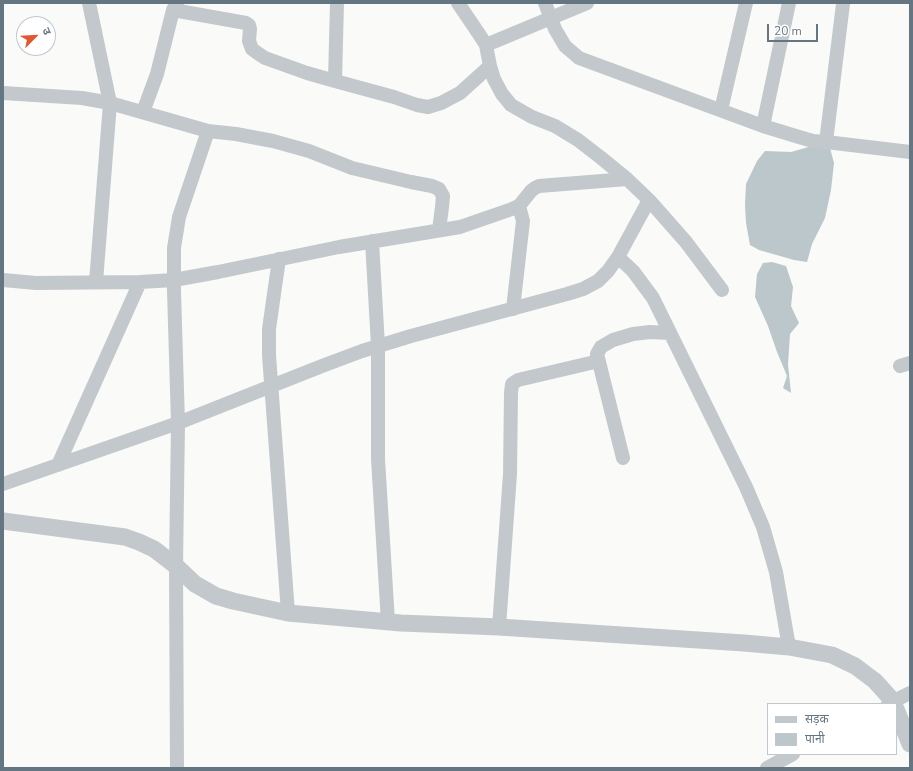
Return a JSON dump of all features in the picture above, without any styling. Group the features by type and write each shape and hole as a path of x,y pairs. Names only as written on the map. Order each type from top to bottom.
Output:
{"street":[{"path":"89,3 110,103 96,282"},
{"path":"335,82 337,3"},
{"path":"458,3 486,45 494,79 502,94 512,105 532,117 555,126 578,140 627,180 649,200 686,242 722,290"},
{"path":"545,3 555,29 565,46 579,58 762,126 813,141 910,152"},
{"path":"486,45 586,3"},
{"path":"721,110 746,3"},
{"path":"762,126 789,3"},
{"path":"826,142 843,4"},
{"path":"143,112 156,74 175,6 246,23 249,25 250,29 249,41 252,49 265,58 335,82 394,97 417,105 428,107 441,103 460,93 490,66"},
{"path":"3,93 82,98 110,103 208,131 236,134 273,141 309,151 352,168 432,186 439,189 443,196 439,230"},
{"path":"177,768 176,566 178,423 174,248 179,217 208,131"},
{"path":"3,280 36,283 140,282 174,280 372,241 460,227 501,214 519,206 530,191 540,186 627,180"},
{"path":"3,484 178,423 322,366 378,346 583,289 598,281 608,271 618,257 649,200"},
{"path":"513,309 523,221 519,206"},
{"path":"372,241 378,346 378,459 388,622"},
{"path":"618,257 633,271 653,298 746,487 764,527 776,572 789,647"},
{"path":"279,259 269,329 269,355 288,613"},
{"path":"58,465 140,282"},
{"path":"623,458 597,354 601,347 613,340 633,334 650,332 670,333"},
{"path":"499,627 510,474 512,384 518,380 599,362"},
{"path":"3,521 125,537 154,549 176,566 195,584 216,596 288,613 388,622 499,627 744,643 789,647 832,655 855,666 875,681 892,703"},
{"path":"896,703 910,693"},
{"path":"897,714 910,744"},
{"path":"767,768 791,755"}],"water":[{"path":"812,146 830,148 834,163 831,190 825,218 812,244 807,262 794,260 759,250 750,245 746,223 746,184 757,161 765,151 791,152"},
{"path":"772,262 786,266 793,287 791,306 799,323 790,334 788,364 791,393 783,388 787,376 755,297 757,274 763,263"}]}
